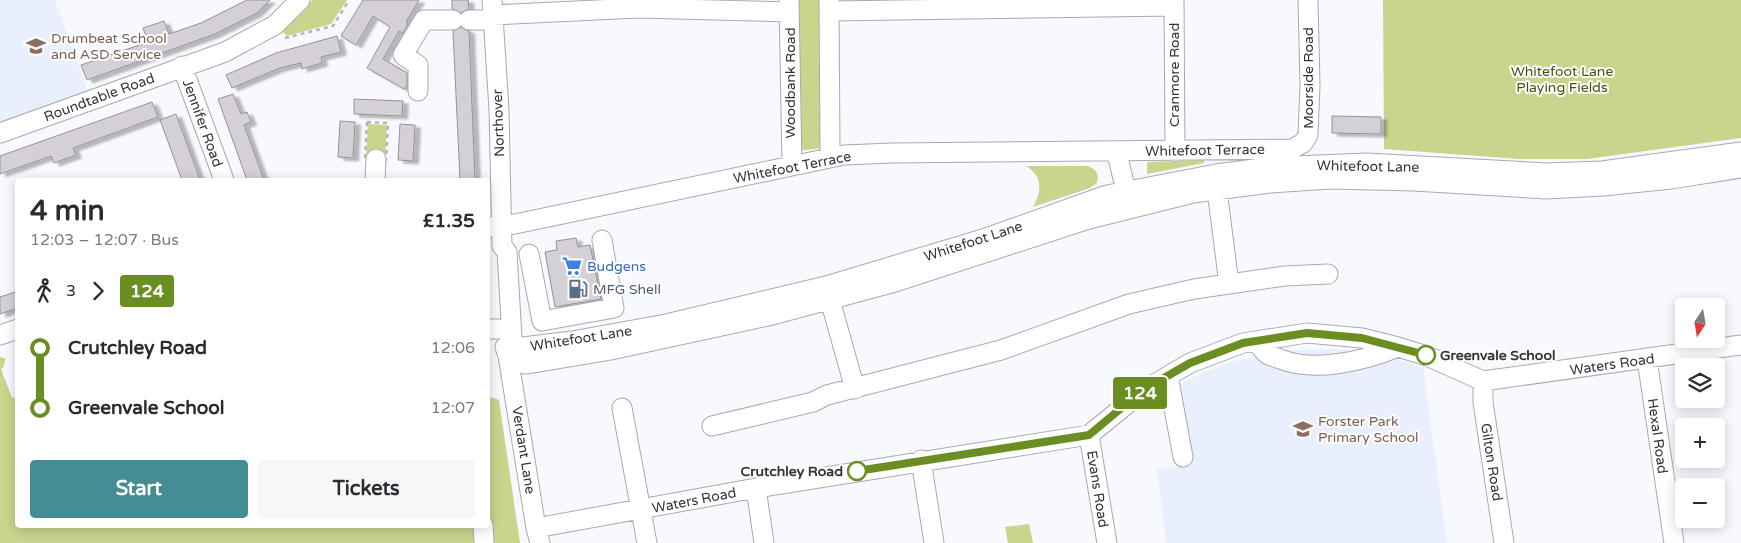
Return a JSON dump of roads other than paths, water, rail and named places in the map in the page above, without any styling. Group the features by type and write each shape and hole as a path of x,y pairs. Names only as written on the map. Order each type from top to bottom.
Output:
{"street":[{"name":"Roundtable Road","path":"0,133 225,52 275,25 300,0"},
{"name":"Moorside Road","path":"1292,149 1303,143 1308,135 1310,85 1308,0"},
{"path":"833,157 830,148 830,5 1174,3"},
{"name":"Cranmore Road","path":"1174,3 1175,150"},
{"path":"418,91 418,65 403,55 424,20 461,20 492,11 638,4 789,6"},
{"name":"Woodbank Road","path":"789,6 792,166"},
{"name":"Northover","path":"492,11 499,110 494,226 502,246 507,252 512,338 508,356"},
{"name":"Jennifer Road","path":"182,66 223,178"},
{"name":"Whitefoot Terrace","path":"494,226 844,155 1292,149"},
{"path":"1118,151 1128,199"},
{"name":"Whitefoot Lane","path":"508,356 525,364 611,350 698,332 828,293 1107,194 1128,199 1193,193 1270,183 1366,163 1546,173 1602,171 1741,152"},
{"path":"375,178 376,159"},
{"name":"Whitefoot Lane","path":"1128,199 1216,174 1270,167 1330,171 1404,180 1546,188 1613,185 1672,179 1741,168"},
{"path":"1217,190 1229,284"},
{"path":"529,254 542,321 614,308 602,240"},
{"name":"Northover","path":"502,246 497,252 494,329 501,338 508,356"},
{"path":"508,274 533,274"},
{"path":"712,426 813,402 827,396 1002,350 1130,304 1194,289 1285,276 1328,274"},
{"path":"828,293 855,389"},
{"name":"Whitefoot Lane","path":"508,356 522,347 606,335 828,293"},
{"path":"602,310 606,335"},
{"path":"0,335 15,330"},
{"path":"1089,435 1143,390 1190,363 1243,343 1307,333 1362,338 1398,347 1443,362 1483,381"},
{"path":"1255,341 1267,354 1300,364 1331,364 1358,360 1379,355 1398,347"},
{"name":"Waters Road","path":"1483,381 1647,359 1741,344"},
{"name":"Verdant Lane","path":"508,356 538,535"},
{"name":"Hexal Road","path":"1647,359 1674,543"},
{"path":"1168,376 1183,457"},
{"name":"Gilton Road","path":"1483,381 1483,402 1504,543"},
{"path":"622,408 647,543"},
{"name":"Waters Road","path":"538,535 641,510 756,488 921,460 1089,435"},
{"name":"Evans Road","path":"1089,435 1107,543"},
{"path":"921,460 934,543"},
{"path":"756,488 764,543"},
{"path":"483,528 484,543"}],"place":[{"name":"Drumbeat School and ASD Service","path":"36,46"},
{"name":"Budgens","path":"572,266"},
{"name":"MFG Shell","path":"578,289"},
{"name":"Greenvale School","path":"1426,355"},
{"name":"Forster Park Primary School","path":"1303,429"},
{"name":"Crutchley Road","path":"857,471"}],"park label":[{"name":"Whitefoot Lane Playing Fields","path":"1562,79"}]}
